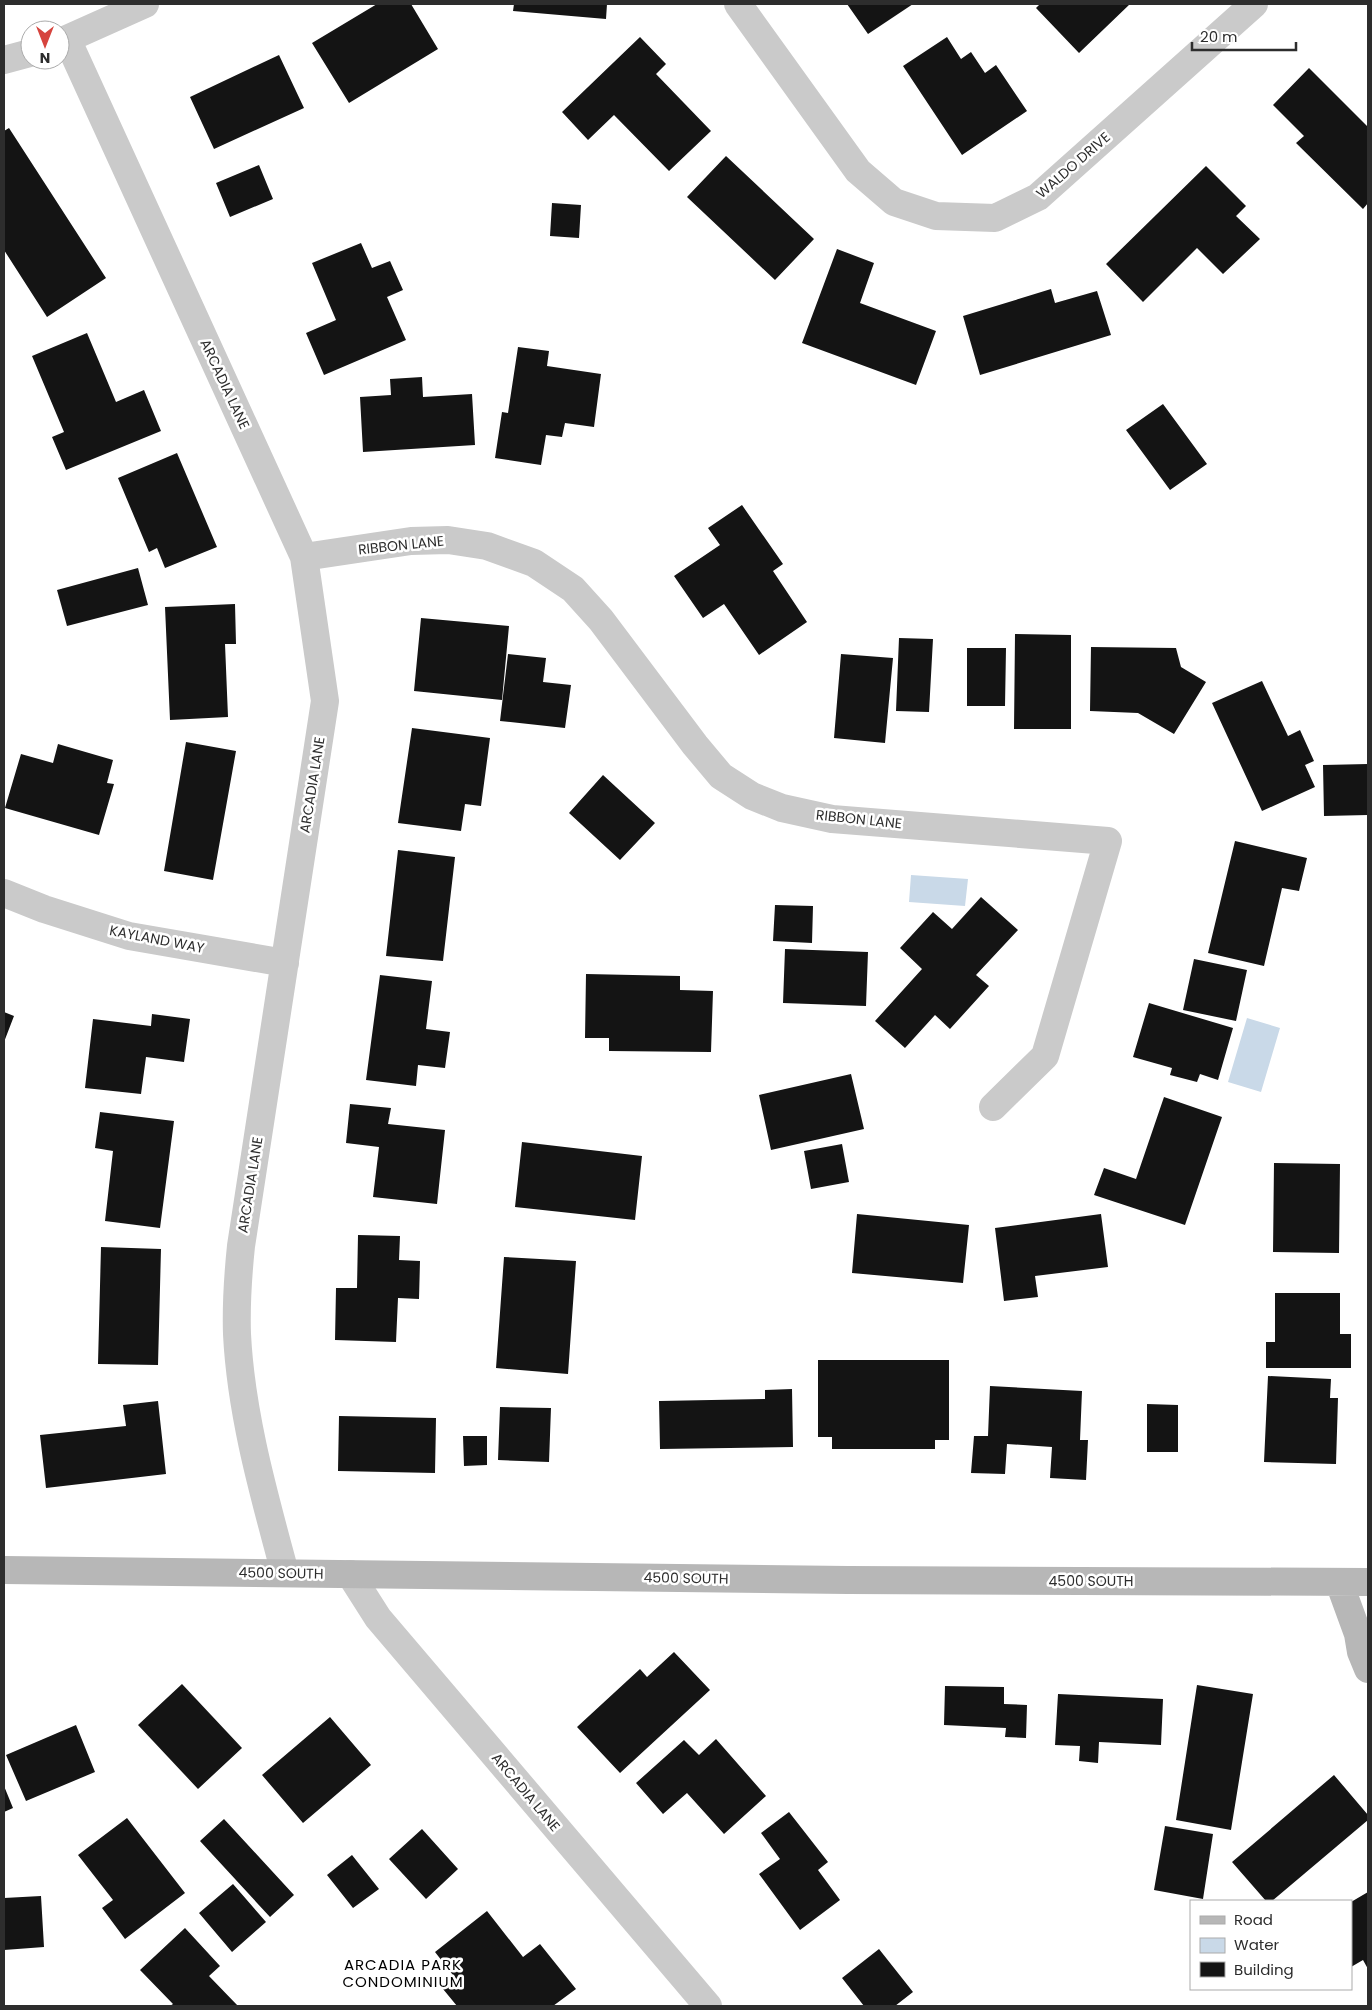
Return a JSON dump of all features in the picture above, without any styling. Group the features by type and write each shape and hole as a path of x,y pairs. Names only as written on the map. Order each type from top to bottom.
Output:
{"main road":[{"name":"4500 SOUTH","path":"4,1570 828,1580 1368,1582"},
{"path":"1339,1582 1358,1634 1361,1652 1368,1669"}],"street":[{"path":"70,38 145,4"},
{"name":"WALDO DRIVE","path":"738,4 858,171 894,202 936,216 995,218 1038,198 1254,4"},
{"name":"ARCADIA LANE","path":"70,54 304,557 325,701 241,1246 237,1302 237,1335 250,1429 264,1498 285,1573"},
{"path":"4,60 20,56"},
{"name":"RIBBON LANE","path":"304,557 411,541 448,540 488,546 534,563 573,589 601,620 695,745 721,776 752,796 782,808 832,818 1108,840 1044,1056 993,1107"},
{"name":"KAYLAND WAY","path":"4,893 44,909 129,936 285,963"},
{"name":"ARCADIA LANE","path":"350,1574 384,1626 708,2006"}],"water":[{"path":"911,875 968,879 965,906 909,902"},
{"path":"1247,1018 1280,1028 1261,1092 1228,1082"}],"building":[{"path":"377,4 411,4 438,49 349,103 312,43"},
{"path":"514,4 607,4 606,19 513,11"},
{"path":"847,4 913,4 868,34"},
{"path":"1040,4 1130,4 1079,53 1036,8"},
{"path":"640,37 666,64 656,74 711,131 669,171 614,115 588,140 562,112"},
{"path":"947,37 961,59 971,52 985,73 996,65 1027,111 962,155 903,66"},
{"path":"279,55 304,108 214,149 190,97"},
{"path":"1309,68 1368,127 1368,203 1363,209 1296,143 1304,136 1273,105"},
{"path":"9,128 106,278 47,317 4,250 4,131"},
{"path":"726,156 814,239 775,280 687,197"},
{"path":"259,165 273,199 230,217 216,183"},
{"path":"1206,166 1246,206 1236,216 1260,239 1223,274 1197,248 1143,302 1106,264"},
{"path":"552,203 581,205 579,238 550,236"},
{"path":"361,243 372,268 390,261 403,290 387,297 406,340 324,375 306,333 336,320 312,263"},
{"path":"837,249 874,263 860,303 936,331 916,385 802,343"},
{"path":"1051,289 1055,303 1097,291 1111,335 980,375 963,316"},
{"path":"87,333 116,402 144,390 161,431 66,470 52,437 64,432 32,356"},
{"path":"518,347 549,351 547,366 601,374 594,427 565,423 562,437 546,435 541,465 495,458 502,412 508,413"},
{"path":"422,377 423,397 472,394 475,445 363,452 360,397 391,395 390,379"},
{"path":"1163,404 1207,464 1170,490 1126,430"},
{"path":"177,453 217,547 165,568 157,548 149,552 118,478"},
{"path":"742,505 783,564 773,571 807,622 759,655 724,604 703,618 674,576 720,545 708,528"},
{"path":"138,568 148,605 67,626 57,590"},
{"path":"235,604 236,644 225,644 228,717 170,720 165,607"},
{"path":"421,618 509,626 502,700 414,691"},
{"path":"1015,634 1071,635 1071,729 1014,729"},
{"path":"899,638 933,639 929,712 896,711"},
{"path":"1091,647 1176,648 1181,667 1206,682 1174,734 1138,713 1090,711"},
{"path":"967,648 1006,648 1005,706 967,706"},
{"path":"508,654 546,658 543,682 571,685 565,728 500,721"},
{"path":"841,654 893,658 885,743 834,738"},
{"path":"1262,681 1288,736 1300,730 1314,761 1305,765 1315,787 1262,811 1212,703"},
{"path":"412,728 490,738 481,806 465,804 461,831 398,823"},
{"path":"186,742 236,751 213,880 164,871"},
{"path":"58,744 113,760 107,783 114,784 99,835 5,808 21,754 53,763"},
{"path":"1368,764 1368,815 1324,816 1323,765"},
{"path":"603,775 655,823 620,860 569,813"},
{"path":"1235,841 1307,858 1299,891 1282,888 1264,966 1208,953"},
{"path":"398,850 455,857 443,961 386,956"},
{"path":"981,897 1018,930 976,975 989,986 950,1029 935,1015 905,1048 875,1021 922,969 900,948 933,912 952,929"},
{"path":"775,905 813,906 812,943 773,941"},
{"path":"785,949 868,952 866,1006 783,1003"},
{"path":"1194,959 1247,970 1236,1021 1183,1010"},
{"path":"586,974 680,976 680,990 713,991 711,1052 609,1051 609,1038 585,1038"},
{"path":"380,975 432,981 426,1029 450,1032 445,1068 418,1065 416,1086 366,1080"},
{"path":"1149,1003 1233,1028 1218,1080 1200,1074 1197,1082 1170,1075 1172,1068 1133,1057"},
{"path":"4,1012 14,1016 4,1042"},
{"path":"152,1014 190,1019 184,1062 146,1057 141,1094 85,1088 93,1019 151,1026"},
{"path":"851,1074 864,1129 771,1150 759,1095"},
{"path":"1164,1097 1222,1117 1185,1225 1094,1195 1104,1168 1136,1179"},
{"path":"350,1104 391,1108 388,1124 445,1130 437,1204 373,1197 379,1147 346,1143"},
{"path":"100,1112 174,1121 160,1228 105,1221 113,1151 95,1148"},
{"path":"522,1142 642,1156 635,1220 515,1207"},
{"path":"842,1144 849,1182 811,1189 804,1151"},
{"path":"1274,1163 1340,1164 1339,1253 1273,1252"},
{"path":"857,1214 969,1225 963,1283 852,1273"},
{"path":"1101,1214 1108,1267 1035,1276 1038,1297 1004,1301 995,1228"},
{"path":"358,1235 400,1236 399,1260 420,1261 419,1299 398,1298 396,1342 335,1340 336,1288 357,1288"},
{"path":"101,1247 161,1249 158,1365 98,1364"},
{"path":"504,1257 576,1261 568,1374 496,1368"},
{"path":"1275,1293 1340,1293 1340,1334 1351,1334 1351,1368 1266,1368 1266,1342 1275,1342"},
{"path":"818,1360 949,1360 949,1440 935,1440 935,1449 832,1449 832,1437 818,1437"},
{"path":"1268,1376 1331,1379 1330,1398 1338,1398 1336,1464 1264,1462"},
{"path":"990,1386 1082,1391 1080,1440 1088,1440 1086,1480 1050,1478 1052,1447 1007,1444 1005,1474 971,1473 974,1436 988,1436"},
{"path":"792,1389 793,1447 660,1449 659,1401 765,1399 765,1390"},
{"path":"158,1401 166,1474 46,1488 40,1435 126,1426 123,1405"},
{"path":"1147,1404 1178,1405 1178,1452 1147,1452"},
{"path":"500,1407 551,1408 549,1462 498,1460"},
{"path":"339,1416 436,1418 435,1473 338,1471"},
{"path":"463,1436 487,1436 487,1465 464,1466"},
{"path":"674,1652 710,1690 620,1773 577,1727 640,1669 647,1677"},
{"path":"182,1684 242,1748 198,1789 138,1725"},
{"path":"1197,1685 1253,1694 1231,1830 1176,1820"},
{"path":"945,1686 1004,1687 1004,1704 1027,1705 1026,1738 1005,1737 1006,1728 944,1725"},
{"path":"1058,1694 1163,1699 1161,1745 1099,1742 1098,1763 1079,1761 1080,1746 1055,1745"},
{"path":"330,1717 371,1765 303,1823 262,1775"},
{"path":"76,1725 95,1772 26,1801 6,1755"},
{"path":"716,1739 766,1796 724,1834 687,1793 663,1814 636,1783 684,1740 699,1755"},
{"path":"1334,1775 1368,1815 1368,1820 1273,1900 1265,1900 1232,1862"},
{"path":"4,1786 13,1808 4,1812"},
{"path":"789,1812 828,1862 818,1870 840,1900 800,1930 759,1874 780,1859 761,1833"},
{"path":"127,1818 185,1893 125,1939 102,1908 113,1900 78,1855"},
{"path":"224,1819 294,1895 270,1917 200,1841"},
{"path":"1165,1826 1213,1834 1203,1899 1154,1890"},
{"path":"422,1829 458,1869 426,1899 389,1859"},
{"path":"352,1855 379,1889 353,1908 327,1875"},
{"path":"233,1884 266,1922 232,1952 199,1913"},
{"path":"1368,1892 1368,1969 1363,1960 1352,1966 1352,1901"},
{"path":"41,1896 44,1947 4,1950 4,1898"},
{"path":"487,1911 523,1957 540,1944 576,1989 553,2006 457,2006 443,1989 456,1979 435,1952"},
{"path":"185,1928 220,1966 209,1976 238,2006 170,2006 173,2004 140,1970"},
{"path":"879,1949 913,1992 895,2006 864,2006 842,1978"}],"district":[{"name":"ARCADIA PARK CONDOMINIUM","path":"403,1972"}]}
